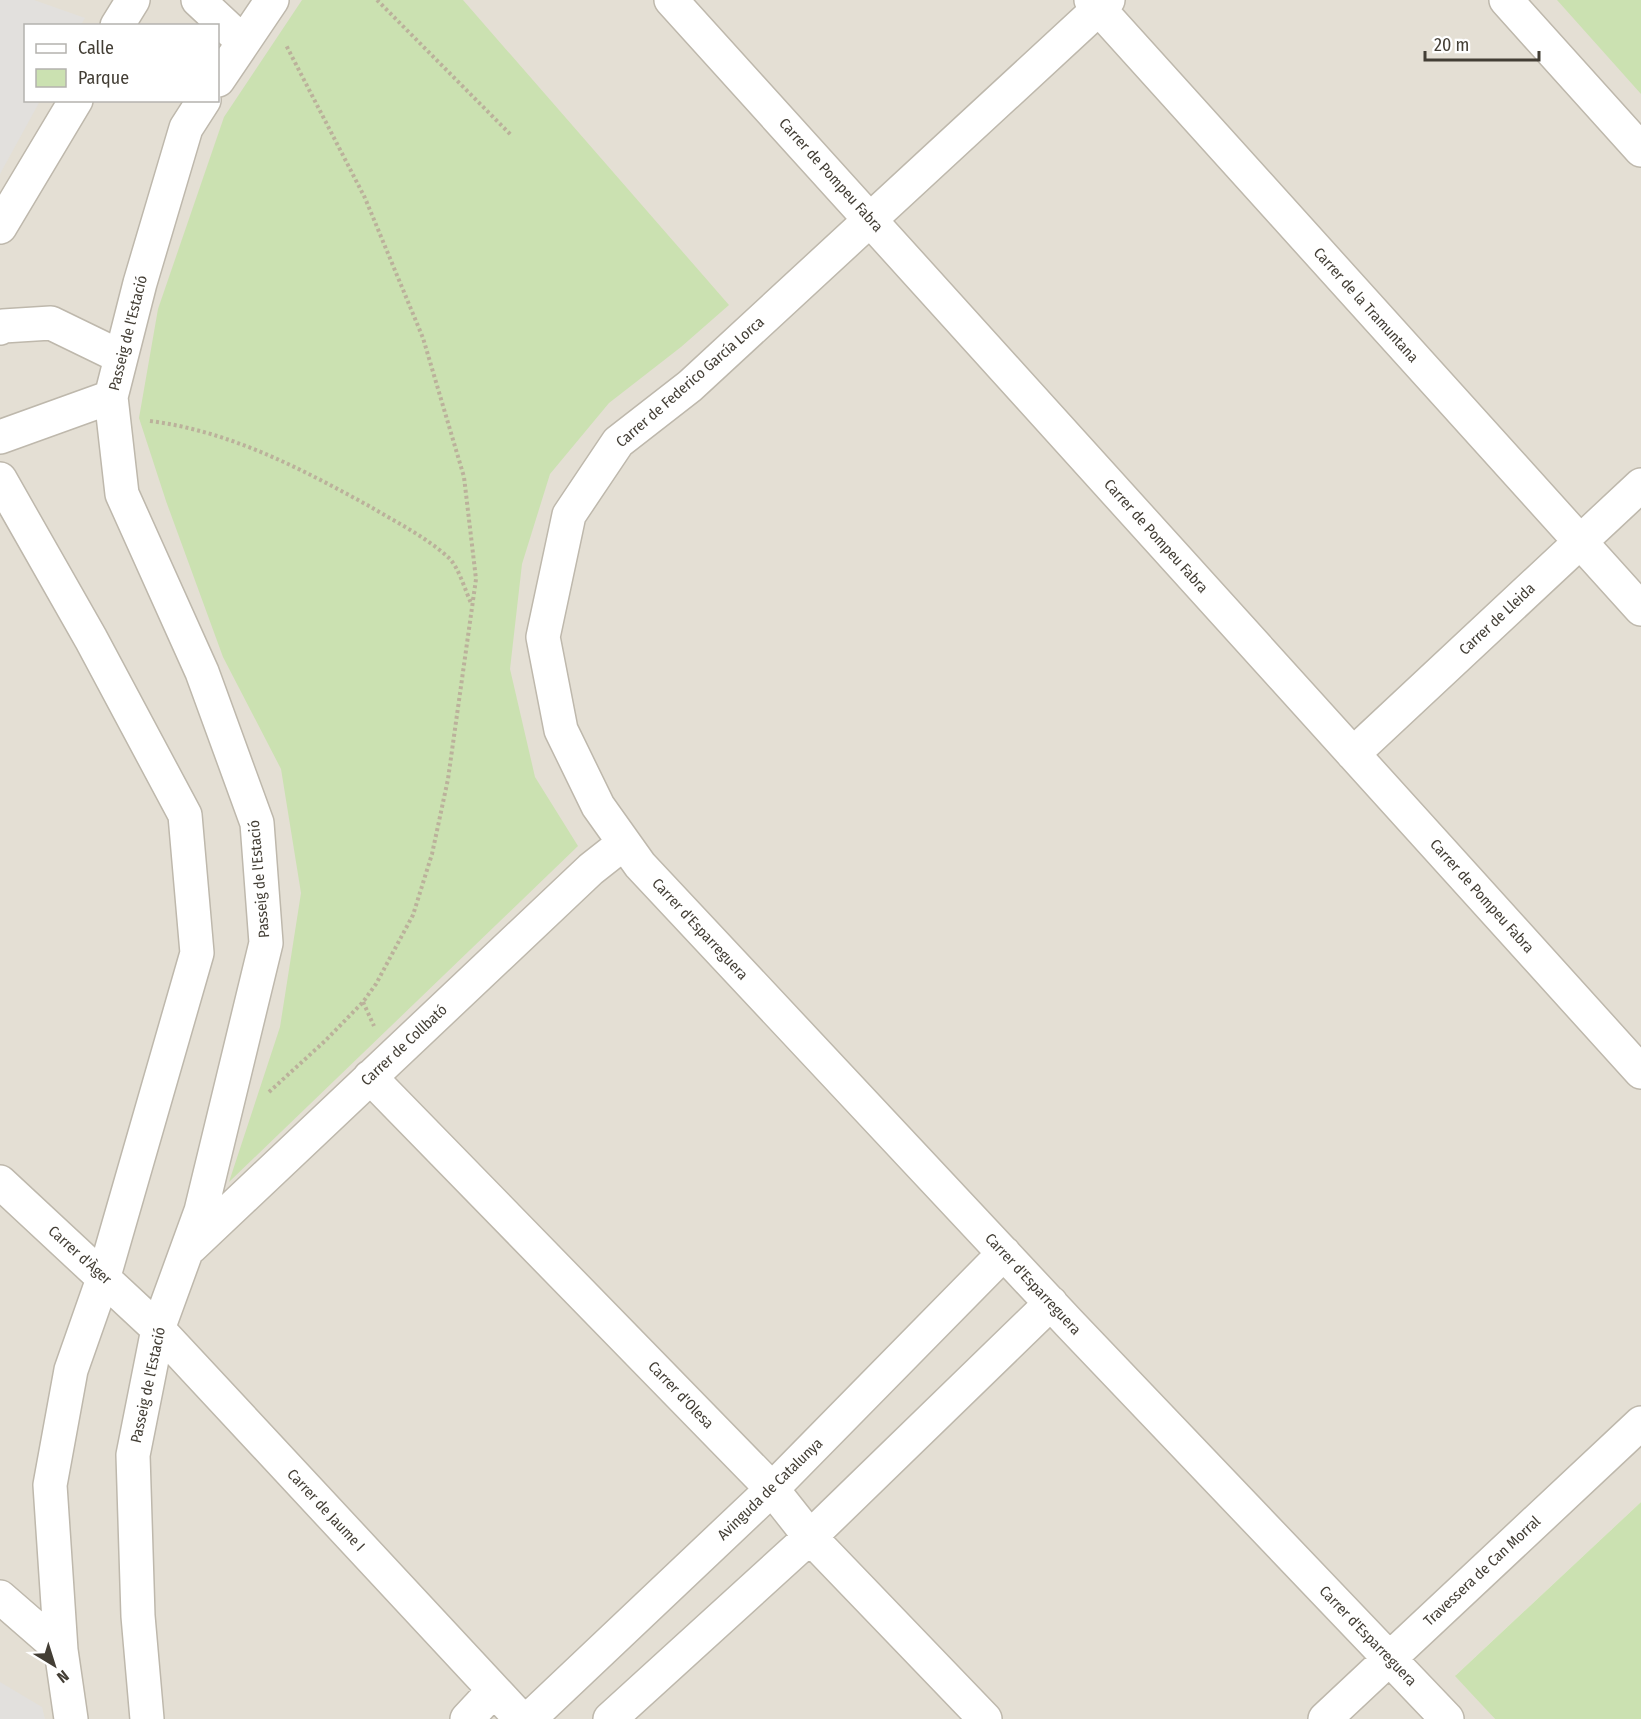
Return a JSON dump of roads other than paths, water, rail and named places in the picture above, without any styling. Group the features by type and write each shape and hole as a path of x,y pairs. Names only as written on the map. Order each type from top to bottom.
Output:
{"street":[{"path":"198,0 243,42"},
{"name":"Carrer de Pompeu Fabra","path":"670,0 871,219 1641,1072"},
{"path":"1506,0 1641,150"},
{"path":"219,78 269,3"},
{"name":"Carrer de Federico García Lorca","path":"624,843 598,806 561,730 543,637 569,515 618,442 690,386 871,219 1099,3"},
{"name":"Carrer de la Tramuntana","path":"1099,3 1641,609"},
{"path":"0,226 75,102"},
{"name":"Passeig de l'Estació","path":"147,1719 138,1616 133,1455 158,1329 201,1211 266,943 257,823 202,672 122,494 112,407 121,357 140,283 186,128 203,102"},
{"path":"0,328 51,323 121,357"},
{"path":"0,437 112,407"},
{"path":"0,479 91,639 185,815 197,953 104,1276 71,1370 50,1485 61,1650 70,1719"},
{"name":"Carrer de Lleida","path":"1353,754 1641,485"},
{"name":"Carrer de Collbató","path":"187,1251 591,869 624,843"},
{"name":"Carrer d'Esparreguera","path":"624,843 640,865 1051,1303 1447,1719"},
{"name":"Carrer d'Olesa","path":"370,1077 772,1489 810,1537 986,1719"},
{"name":"Carrer d'Àger","path":"0,1182 104,1276 158,1329"},
{"name":"Avinguda de Catalunya","path":"529,1719 772,1489 1004,1252"},
{"path":"610,1719 810,1537 1051,1303"},
{"name":"Carrer de Jaume I","path":"158,1329 521,1719"},
{"name":"Travessera de Can Morral","path":"1324,1719 1641,1423"},
{"path":"0,1597 61,1650"},
{"path":"467,1719 494,1690"}]}
